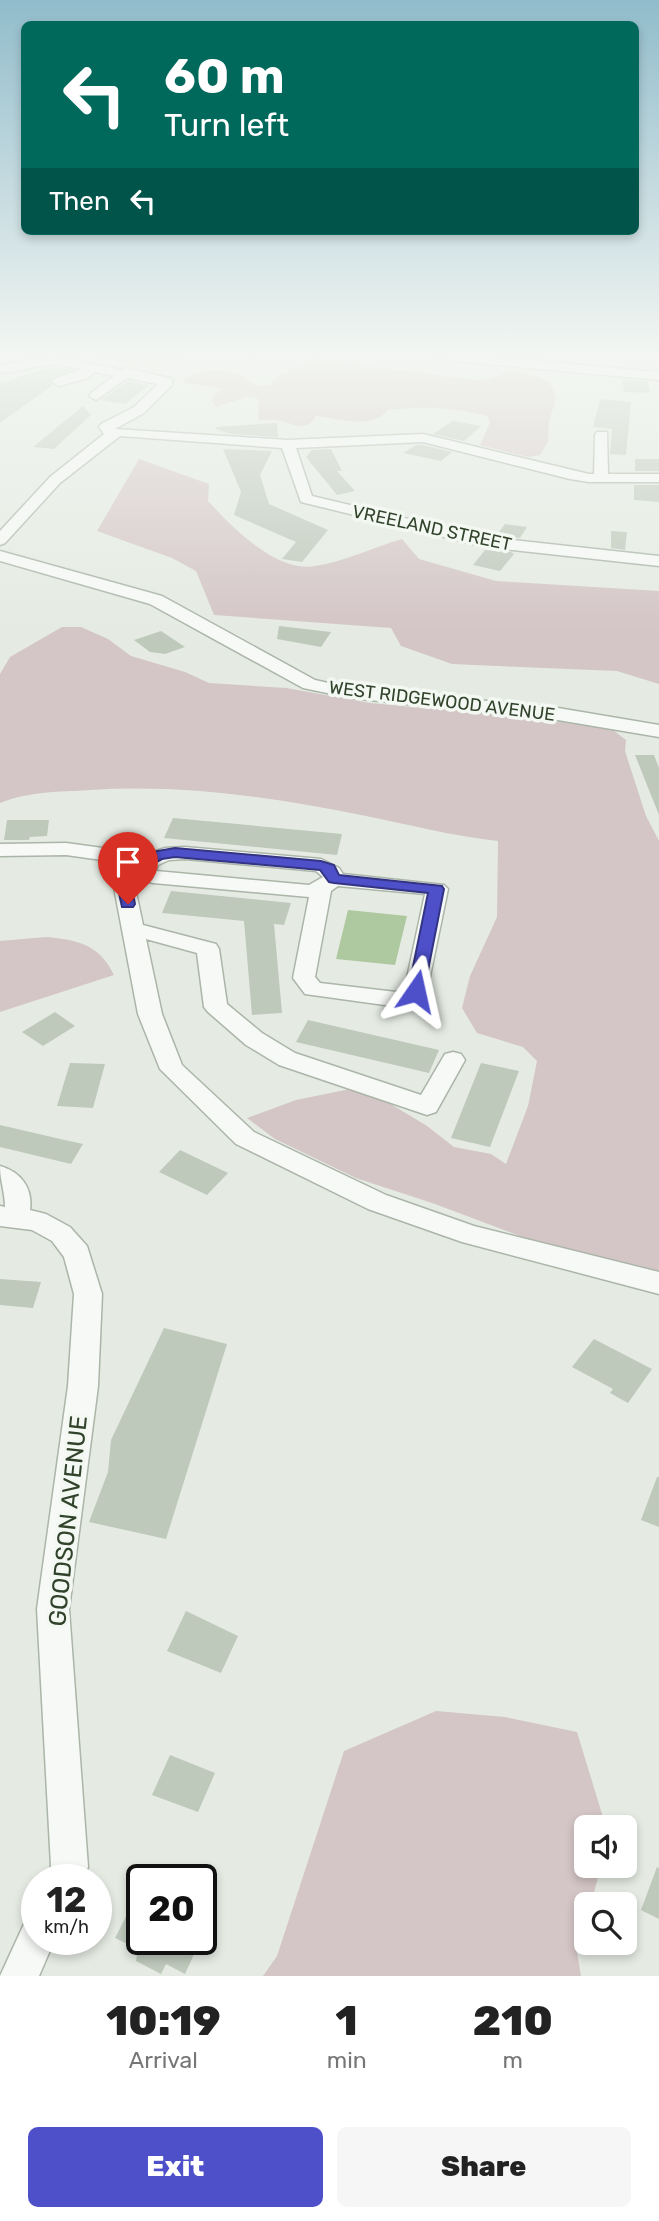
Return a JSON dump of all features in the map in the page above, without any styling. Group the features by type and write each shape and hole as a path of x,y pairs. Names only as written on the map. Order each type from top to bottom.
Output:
{"street":[{"path":"0,540 55,480 94,448"},
{"name":"VREELAND STREET","path":"289,448 306,499 485,542 659,561"},
{"path":"464,448 570,475 659,478"},
{"path":"601,478 602,448"},
{"name":"WEST RIDGEWOOD AVENUE","path":"0,556 156,600 309,684 351,694 558,714 659,731"},
{"path":"0,850 66,849 149,861 146,875 153,877 309,891 327,884 437,889 416,991 399,1000 313,989 304,978 327,884"},
{"path":"118,857 150,1014 172,1069 245,1138 377,1202 471,1235 659,1283"},
{"path":"133,929 208,950 216,1007 254,1039 287,1059 427,1106 453,1060"},
{"path":"0,1175 17,1189 20,1198 8,1217"},
{"name":"GOODSON AVENUE","path":"8,1217 37,1221 61,1234 77,1253 88,1294 83,1386 53,1609 70,1864"},
{"path":"19,1976 29,1955"}],"shaded area":[{"path":"493,448 544,448 540,455 528,457"},
{"path":"139,459 209,484 208,501 242,535 270,555 300,566 337,561 402,539 419,559 496,581 659,591 659,684 617,671 452,664 401,646 391,628 214,615 196,571 172,558 97,531"},
{"path":"62,627 81,627 108,639 131,656 185,672 209,683 286,688 370,703 543,719 613,730 626,740 625,751 646,816 659,841 659,1274 557,1250 435,1204 356,1178 275,1139 247,1118 296,1100 355,1088 389,1103 427,1126 454,1147 491,1154 506,1164 528,1106 537,1061 523,1047 477,1033 462,1008 470,976 497,917 498,841 293,803 192,791 124,789 56,792 22,796 0,803 0,674 10,657"},
{"path":"348,910 407,916 395,965 336,959"},
{"path":"46,937 86,945 102,956 114,975 0,1012 0,941"},
{"path":"436,1711 505,1717 577,1732 602,1815 574,1815 574,1878 598,1878 594,1892 574,1892 574,1955 577,1955 581,1976 263,1976 277,1956 344,1751"}],"building":[{"path":"411,448 436,448 452,452 441,461 403,453"},
{"path":"610,448 627,448 626,455 610,454"},
{"path":"223,449 272,451 260,475 269,504 328,530 302,562 282,559 296,542 234,515 241,492"},
{"path":"331,449 342,471 337,471 355,491 337,495 306,457 312,450"},
{"path":"635,459 659,459 659,471 635,471"},
{"path":"634,485 659,485 659,502 634,500"},
{"path":"505,524 527,527 520,538 496,536"},
{"path":"611,531 627,532 625,550 611,548"},
{"path":"485,550 514,554 500,571 473,565"},
{"path":"279,626 331,632 321,647 277,639"},
{"path":"161,631 185,647 165,654 150,652 134,640"},
{"path":"635,755 654,755 659,768 659,815"},
{"path":"173,818 342,834 337,855 164,838"},
{"path":"7,820 49,820 47,836 30,837 29,840 4,840"},
{"path":"171,891 291,903 284,925 274,924 282,1013 252,1015 244,921 162,913"},
{"path":"55,1012 75,1026 43,1046 22,1032"},
{"path":"308,1020 439,1050 429,1073 296,1042"},
{"path":"70,1063 105,1064 93,1108 57,1106"},
{"path":"481,1063 519,1071 490,1147 451,1138"},
{"path":"0,1125 83,1144 71,1164 0,1147"},
{"path":"180,1150 228,1173 207,1195 159,1172"},
{"path":"0,1279 41,1282 33,1308 0,1305"},
{"path":"164,1328 227,1344 166,1539 89,1522 108,1472 111,1440"},
{"path":"594,1339 652,1369 628,1403 610,1393 613,1389 572,1367"},
{"path":"659,1477 659,1527 641,1520"},
{"path":"186,1611 238,1636 221,1673 167,1651"},
{"path":"170,1755 215,1773 198,1812 152,1795"},
{"path":"657,1867 659,1868 659,1919 641,1910"},
{"path":"126,1916 126,1943 115,1938"},
{"path":"137,1955 194,1955 185,1974 166,1964 161,1974 136,1961"}],"route":[{"path":"128,904 118,857 149,861 158,855 175,853 321,866 329,868 334,879 437,889 416,991"}]}
